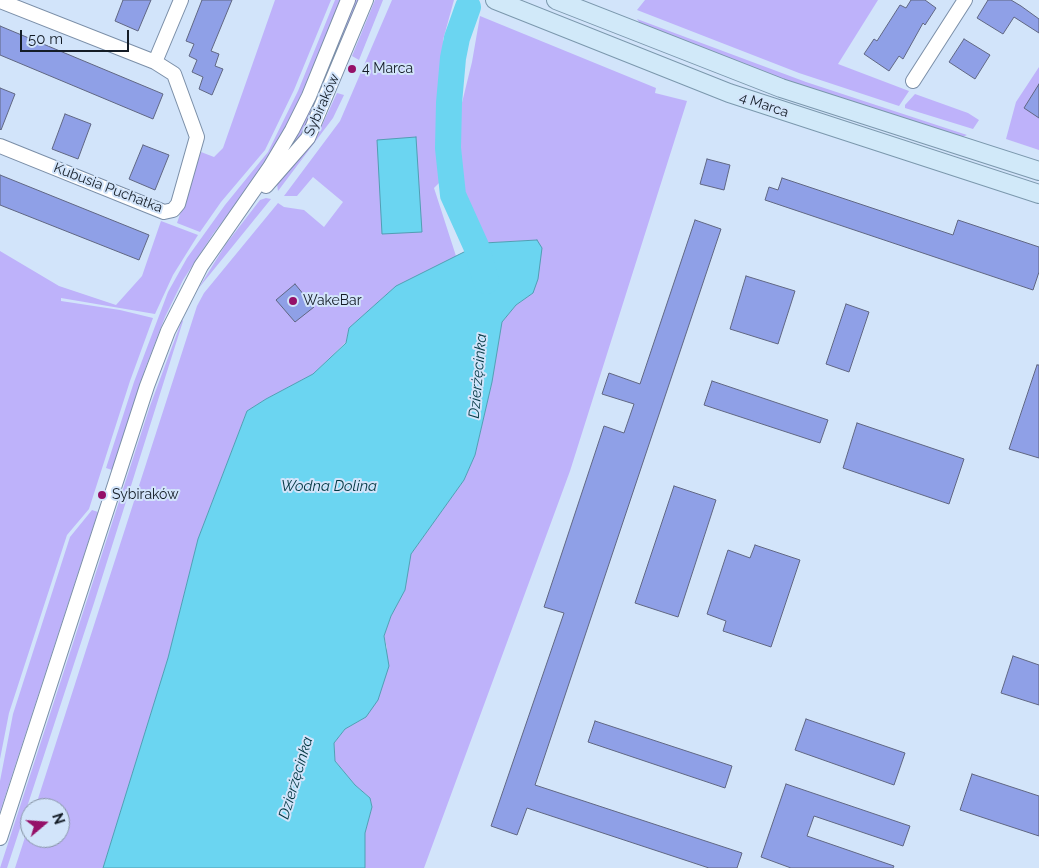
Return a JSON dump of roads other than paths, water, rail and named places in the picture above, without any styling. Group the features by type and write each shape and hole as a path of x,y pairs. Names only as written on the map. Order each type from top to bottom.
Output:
{"main road":[{"name":"4 Marca","path":"495,0 730,93 1039,194"},
{"name":"4 Marca","path":"556,0 790,91 1039,171"}],"street":[{"path":"0,1 155,62 181,0"},
{"name":"Sybiraków","path":"0,838 158,356 191,283 277,157 298,119 348,0"},
{"name":"Sybiraków","path":"236,217 308,138 366,0"},
{"path":"913,81 965,0"},
{"name":"Kubusia Puchatka","path":"0,146 164,212 173,210 178,204 197,137 174,74 155,62"}],"water":[{"path":"416,137 422,232 382,234 377,140"},
{"name":"Wodna Dolina","path":"537,240 542,248 538,279 533,293 516,305 502,322 492,382 475,455 464,480 411,554 405,590 391,616 384,636 389,666 378,700 366,717 345,729 334,743 335,761 355,785 370,798 372,807 365,833 365,868 103,868 168,658 198,539 247,411 313,374 346,343 349,328 396,286 484,243"}],"waterway":[{"name":"Dzierżęcinka","path":"468,7 457,38 453,58 448,148 453,195 476,246 486,281"}],"place":[{"name":"4 Marca","path":"352,69"},
{"name":"WakeBar","path":"293,301"},
{"name":"Sybiraków","path":"102,495"}]}
